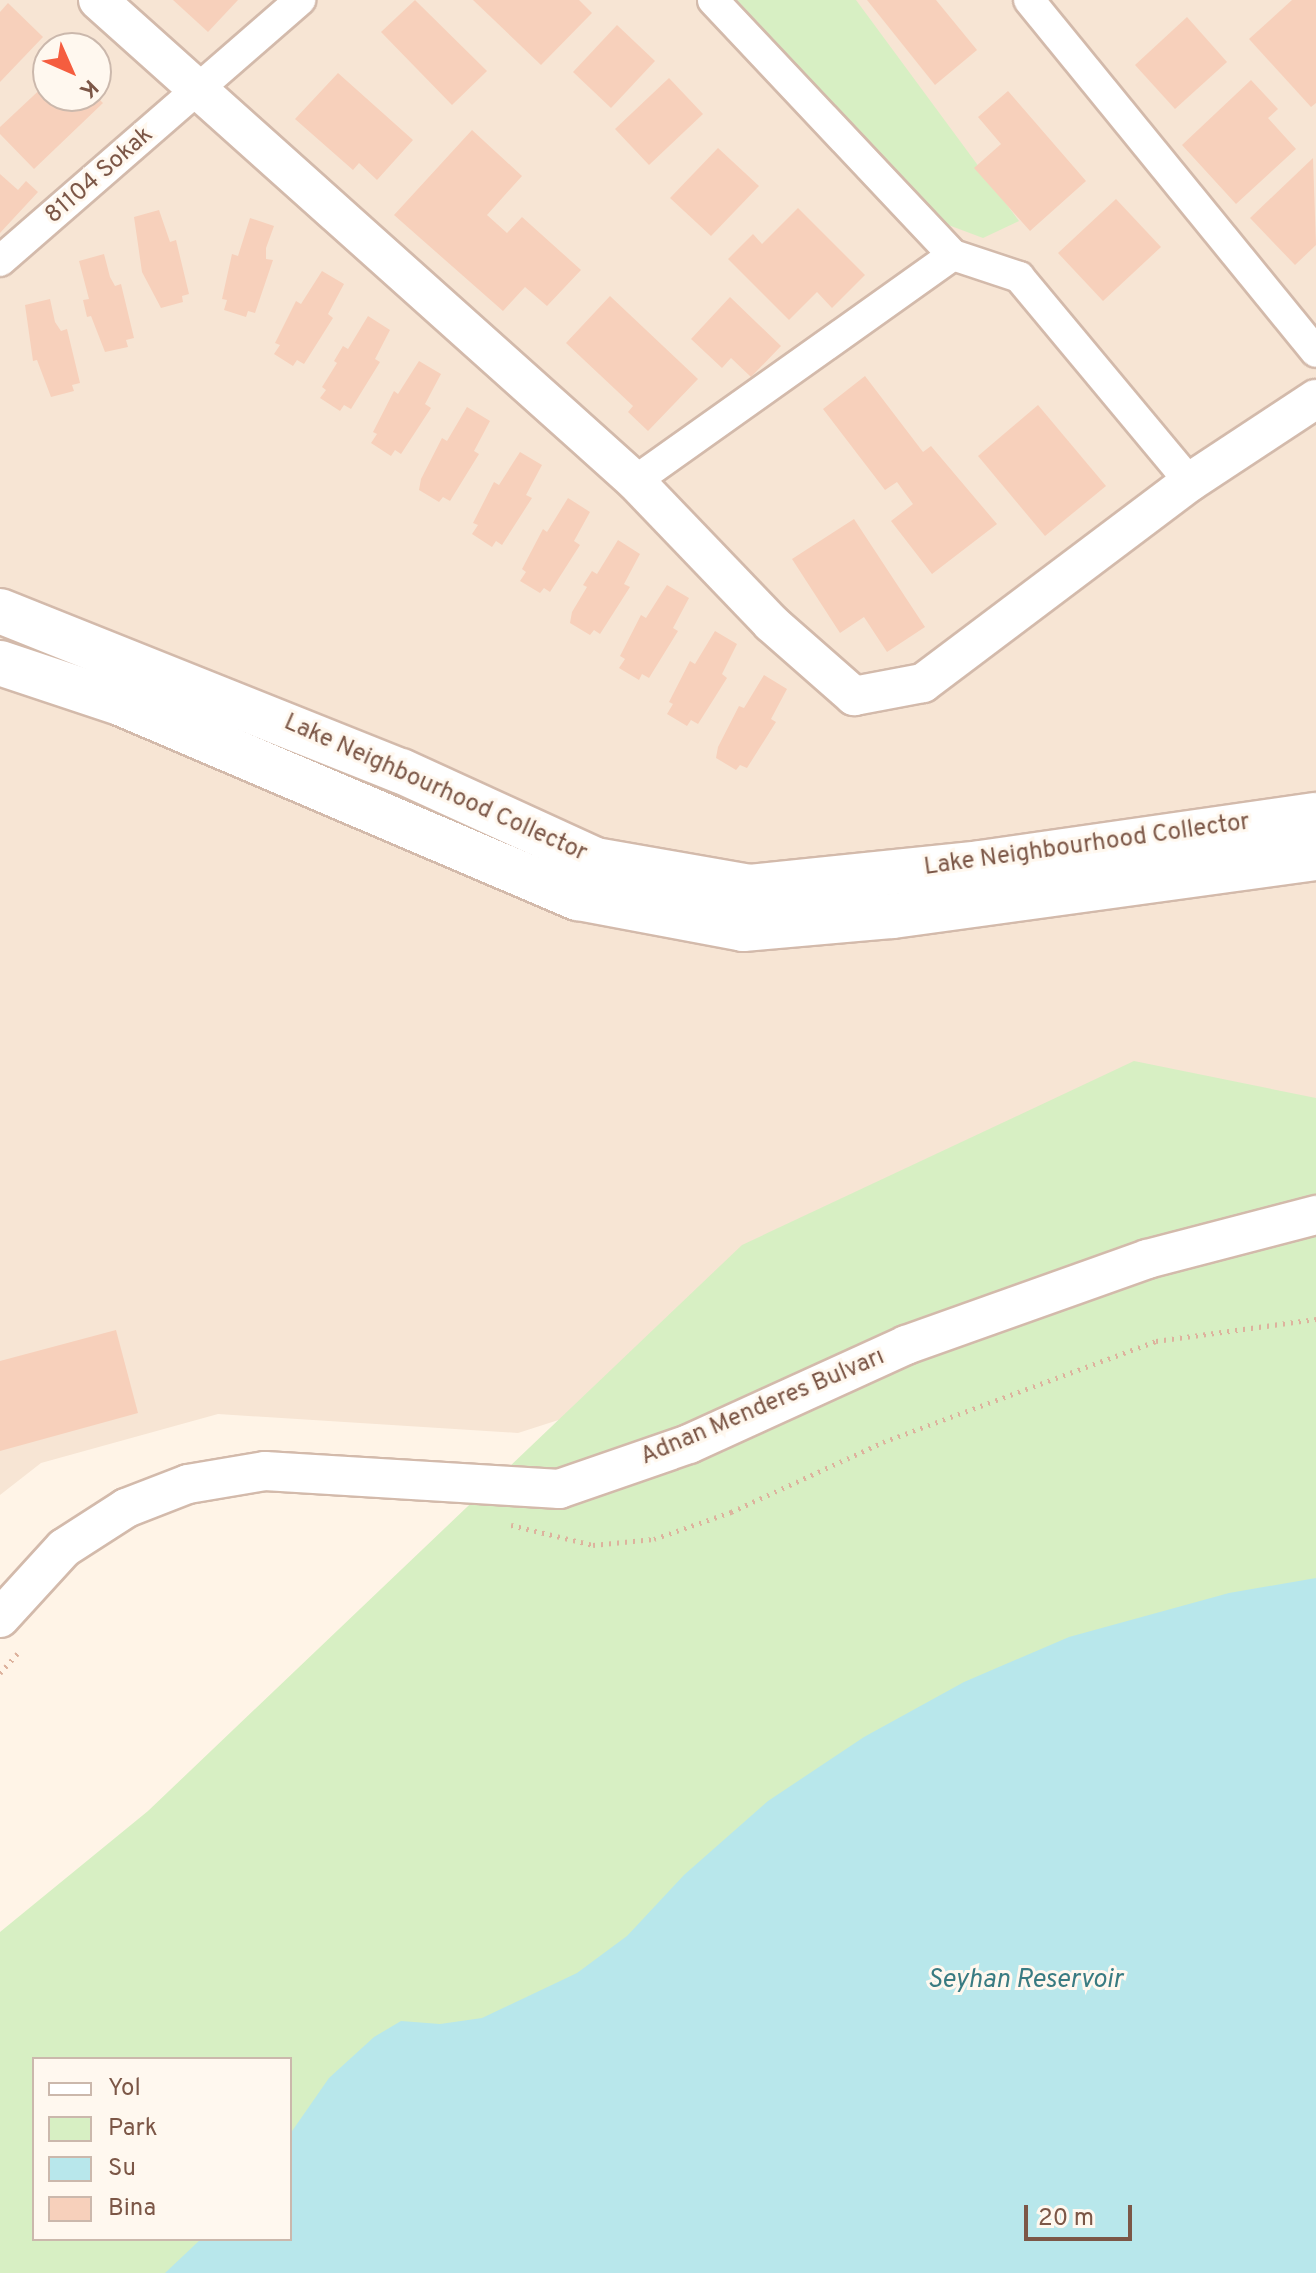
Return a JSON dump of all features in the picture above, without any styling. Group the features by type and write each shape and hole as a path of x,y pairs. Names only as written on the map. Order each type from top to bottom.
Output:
{"main road":[{"name":"Lake Neighbourhood Collector","path":"0,611 401,771 595,860 750,887 981,863 1316,815"},
{"name":"Lake Neighbourhood Collector","path":"0,663 120,703 578,898 743,929 893,916 1316,858"}],"street":[{"path":"98,0 635,481 771,623 854,696 923,683 1190,482 1316,399"},
{"name":"81104 Sokak","path":"0,261 300,0"},
{"path":"713,0 953,255 1019,277 1190,482"},
{"path":"1029,0 1316,352"},
{"path":"635,481 953,255"},
{"name":"Adnan Menderes Bulvarı","path":"0,1618 64,1548 126,1508 188,1484 265,1471 559,1489 689,1444 906,1345 1147,1259 1316,1215"}],"shaded area":[{"path":"0,0 1316,0 1316,1177 518,1433 218,1414 41,1463 0,1495"}],"green space":[{"path":"724,0 856,0 1019,221 983,238 935,220"},
{"path":"1134,1061 1316,1098 1316,2273 0,2273 0,1932 148,1811 742,1245"}],"water":[{"name":"Seyhan Reservoir","path":"1316,1578 1316,2273 165,2273 199,2241 292,2241 292,2131 329,2078 374,2037 401,2021 440,2024 482,2018 577,1973 627,1936 684,1875 768,1801 864,1737 964,1682 1069,1637 1229,1593"}],"building":[{"path":"173,0 238,0 208,32"},
{"path":"415,0 487,71 452,105 381,32"},
{"path":"473,0 579,0 592,13 541,65"},
{"path":"867,0 936,0 977,50 935,85"},
{"path":"1292,0 1316,0 1316,103 1311,107 1249,39"},
{"path":"8,3 38,32 32,32 32,49 0,82 0,12"},
{"path":"1187,17 1227,62 1175,109 1135,65"},
{"path":"617,25 655,61 611,108 573,72"},
{"path":"338,73 413,140 377,180 359,163 353,170 295,119"},
{"path":"669,78 703,114 649,165 615,129"},
{"path":"1251,80 1278,109 1268,118 1296,149 1236,204 1182,145"},
{"path":"1008,91 1086,181 1030,231 974,168 1001,144 978,117"},
{"path":"32,97 32,112 94,112 34,169 0,134 0,127"},
{"path":"472,130 522,176 487,215 507,233 522,217 581,270 547,306 525,287 503,311 394,215"},
{"path":"718,148 759,186 711,236 670,198"},
{"path":"1313,158 1316,245 1295,265 1250,218"},
{"path":"0,174 18,190 26,181 38,192 0,233"},
{"path":"1116,199 1161,247 1103,301 1058,253"},
{"path":"798,208 865,275 832,308 817,292 789,320 728,259 753,234 762,244"},
{"path":"159,210 170,242 176,240 189,294 182,296 183,302 161,308 142,272 134,217"},
{"path":"250,218 274,226 266,248 266,259 273,260 255,313 248,311 246,317 224,310 227,300 222,299 232,254 238,256"},
{"path":"104,254 115,286 121,284 134,338 126,340 128,347 105,352 91,316 87,317 83,300 89,299 79,261"},
{"path":"322,271 344,284 328,314 333,318 304,364 297,360 293,366 274,354 280,345 275,343 296,301 301,304"},
{"path":"610,296 698,379 648,431 628,412 633,406 566,343"},
{"path":"730,297 781,346 751,377 731,358 722,368 691,339"},
{"path":"50,299 55,322 61,331 67,329 80,383 72,385 74,391 51,397 37,360 33,361 25,305"},
{"path":"368,316 390,330 375,359 380,362 351,409 344,405 340,411 320,398 326,390 322,387 337,363 334,361 343,346 348,349"},
{"path":"419,361 441,374 425,404 431,408 401,454 395,450 391,456 371,443 377,434 373,432 394,391 398,394"},
{"path":"865,376 923,452 931,446 997,524 932,574 891,521 913,504 897,482 885,490 823,409"},
{"path":"1038,405 1106,486 1045,536 978,456"},
{"path":"467,407 490,421 474,451 479,454 450,501 443,497 439,502 419,490 421,479 442,438 447,441"},
{"path":"520,452 542,465 526,495 532,498 502,545 496,541 492,547 472,534 478,525 473,523 494,482 499,485"},
{"path":"568,498 590,512 574,541 580,545 550,592 544,588 540,593 520,581 526,572 522,569 543,529 547,532"},
{"path":"854,519 925,627 887,652 864,617 840,633 792,559"},
{"path":"618,540 640,554 624,584 630,587 600,634 594,630 590,635 570,623 572,612 587,587 583,585 592,571 597,574"},
{"path":"667,585 689,598 673,628 678,631 649,678 642,674 639,680 619,668 625,659 620,656 641,615 646,618"},
{"path":"715,631 737,644 722,674 727,678 698,724 691,720 687,726 667,714 673,704 669,702 690,661 695,664"},
{"path":"764,675 787,689 771,719 776,722 747,768 740,765 736,770 716,758 718,747 739,706 744,708"},
{"path":"116,1330 138,1413 0,1451 0,1361"}]}
